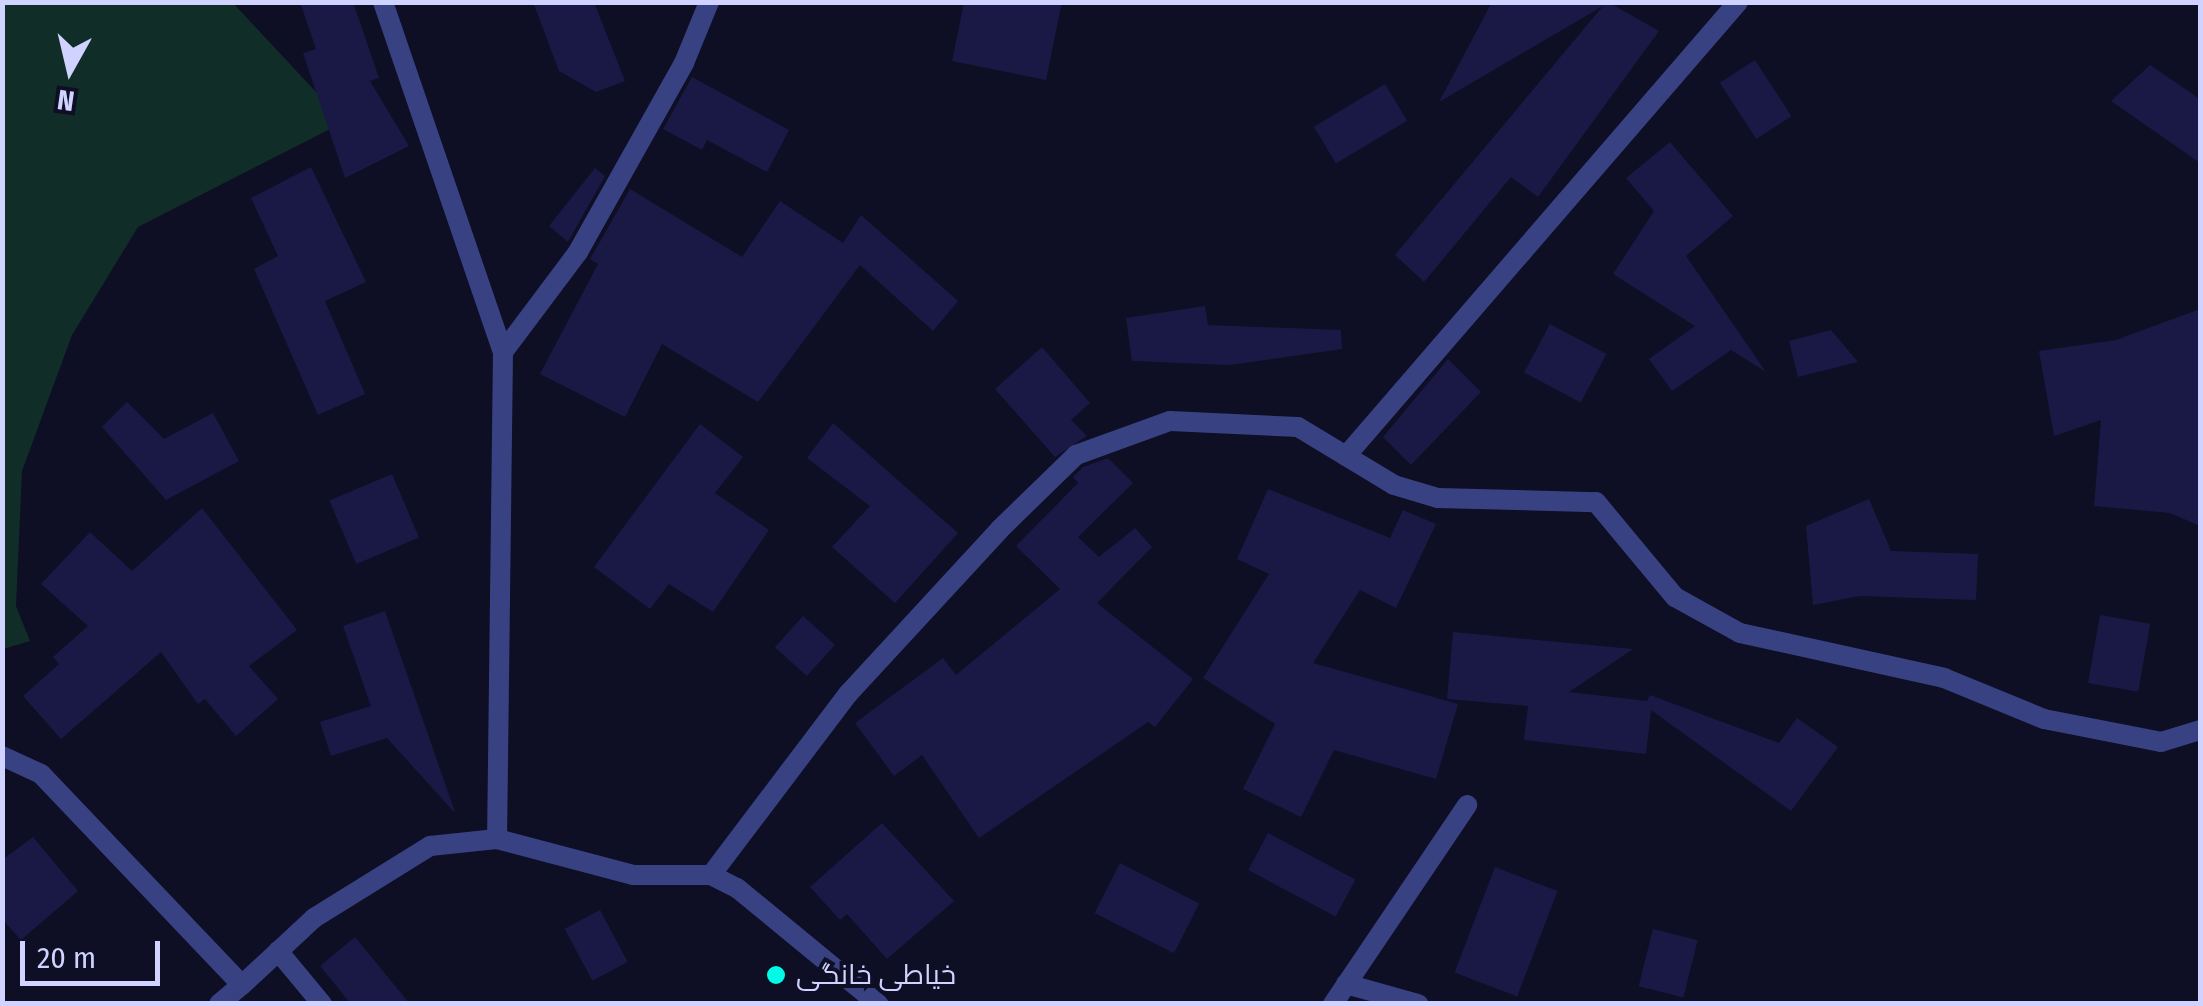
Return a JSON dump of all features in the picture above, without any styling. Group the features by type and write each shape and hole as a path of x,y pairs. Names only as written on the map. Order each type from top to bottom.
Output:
{"street":[{"path":"502,352 578,252 684,63 709,2"},
{"path":"1346,456 1738,2"},
{"path":"387,5 502,352 497,840"},
{"path":"711,875 848,694 1076,455 1170,421 1298,427 1394,485 1438,498 1596,502 1675,597 1740,633 1944,678 2044,719 2160,742 2200,730"},
{"path":"2,756 42,774 242,985"},
{"path":"1333,1004 1468,805"},
{"path":"220,1004 314,918 430,846 497,840 633,875 711,875 737,888 878,1004"},
{"path":"278,951 322,1004"},
{"path":"1346,984 1418,1004"}],"green space":[{"path":"3,3 233,3 344,122 138,227 72,335 22,471 16,606 30,641 3,649"}],"building":[{"path":"300,2 353,2 379,78 370,81 409,146 345,178 303,53 316,49"},
{"path":"533,2 594,2 625,81 596,92 559,71"},
{"path":"964,2 1062,2 1046,80 952,61"},
{"path":"1492,2 1608,2 1659,31 1538,197 1511,177 1424,282 1395,255 1603,6 1439,102"},
{"path":"1755,60 1791,116 1756,139 1720,83"},
{"path":"2150,65 2200,99 2200,163 2111,101"},
{"path":"692,77 789,130 767,172 707,140 702,150 663,129"},
{"path":"1385,84 1407,121 1336,164 1314,127"},
{"path":"1670,142 1733,216 1686,256 1766,372 1731,350 1672,391 1649,359 1695,326 1613,274 1654,211 1626,178"},
{"path":"311,167 366,282 325,301 365,394 318,415 254,269 278,256 251,198"},
{"path":"595,168 605,176 568,242 549,226"},
{"path":"630,189 742,257 780,201 843,243 861,215 958,301 933,331 860,265 758,402 662,344 625,417 540,374 598,264 590,259"},
{"path":"1205,306 1208,325 1341,330 1342,349 1230,365 1132,361 1126,318"},
{"path":"2200,309 2200,526 2170,513 2094,506 2101,420 2054,436 2039,351 2116,340"},
{"path":"1550,324 1607,354 1581,403 1524,373"},
{"path":"1831,330 1858,362 1798,377 1789,341"},
{"path":"1042,347 1090,403 1071,420 1087,436 1055,457 995,389"},
{"path":"1448,359 1481,392 1411,465 1383,437"},
{"path":"127,402 164,439 213,413 239,461 166,500 102,427"},
{"path":"833,423 958,533 895,603 832,547 870,506 807,458"},
{"path":"700,424 743,457 715,493 769,530 713,612 669,584 650,609 594,567"},
{"path":"1108,458 1133,483 1078,537 1099,557 1135,528 1152,547 1097,603 1193,679 1155,727 1148,722 979,838 922,755 894,776 855,723 943,658 956,675 1060,589 1016,546 1078,483 1073,477 1083,467"},
{"path":"392,474 419,538 356,564 329,501"},
{"path":"1268,489 1390,538 1403,510 1436,524 1396,608 1360,590 1313,663 1458,704 1436,779 1334,750 1301,817 1243,789 1275,724 1203,678 1269,574 1237,559"},
{"path":"1869,499 1891,551 1978,554 1976,600 1860,596 1813,605 1806,526"},
{"path":"202,508 297,630 249,666 278,699 236,736 205,699 198,704 161,652 61,739 23,696 59,664 53,657 88,626 41,584 90,532 132,571"},
{"path":"385,611 455,812 387,738 331,756 320,722 371,706 343,626"},
{"path":"2100,615 2150,624 2138,692 2088,683"},
{"path":"803,616 835,645 807,676 775,647"},
{"path":"1453,632 1633,649 1569,692 1647,701 1650,695 1779,743 1797,718 1838,747 1791,811 1651,710 1646,754 1524,740 1528,706 1447,699"},
{"path":"882,823 954,901 887,959 847,914 840,920 810,887"},
{"path":"1268,833 1355,879 1336,917 1248,870"},
{"path":"33,837 78,891 21,940 2,919 2,860"},
{"path":"1120,863 1199,903 1174,953 1095,913"},
{"path":"1495,867 1558,891 1517,997 1455,972"},
{"path":"600,910 628,962 592,981 565,929"},
{"path":"1653,929 1698,940 1683,997 1639,986"},
{"path":"355,937 410,1004 351,1004 320,966"}],"place":[{"name":"خیاطی خانگی","path":"776,975"}]}
